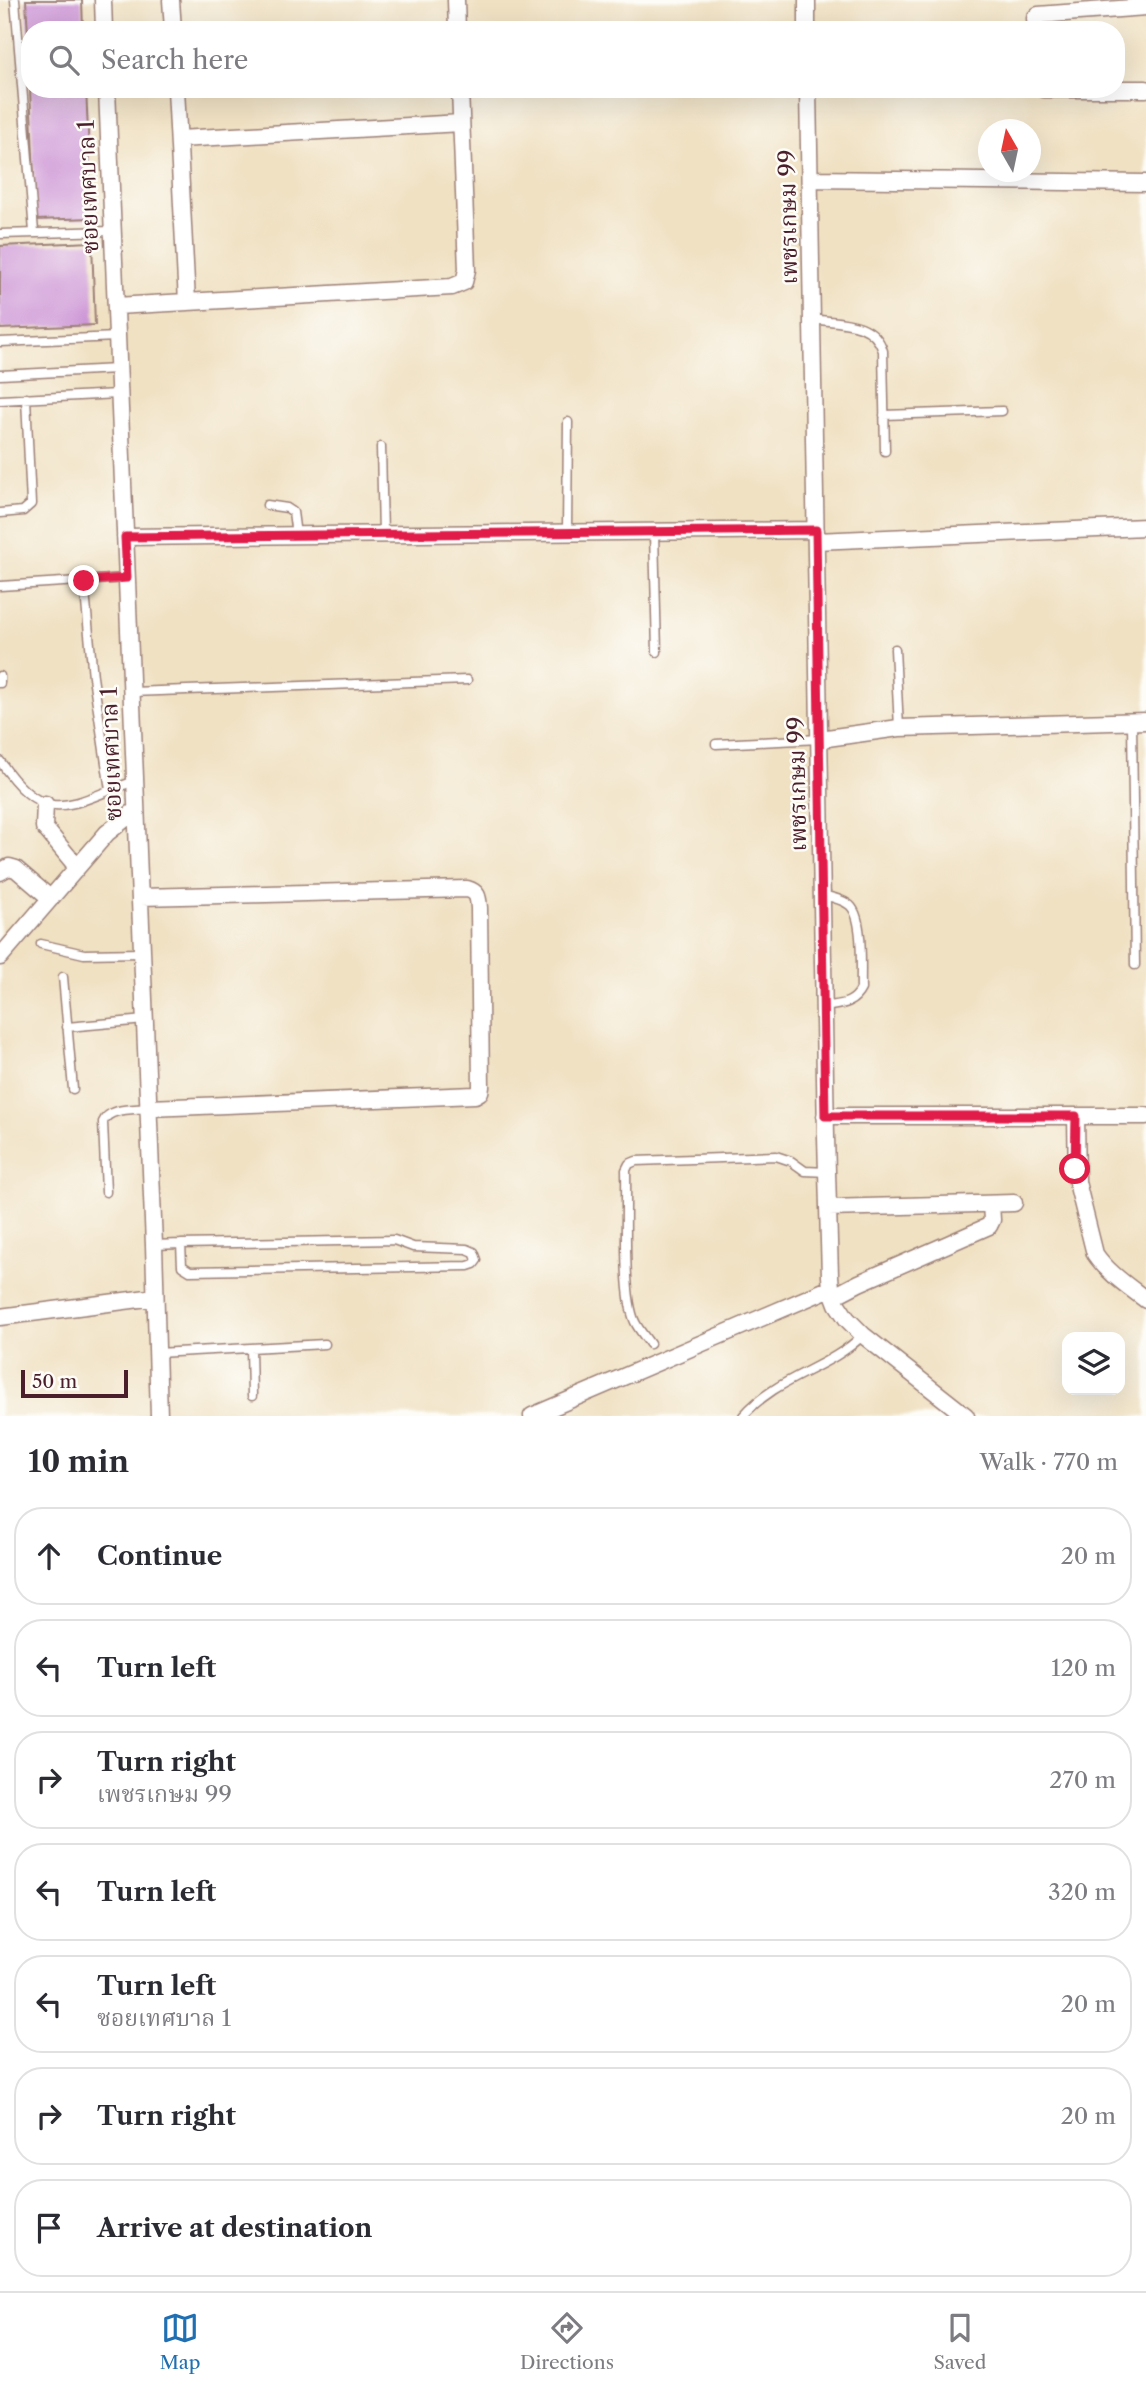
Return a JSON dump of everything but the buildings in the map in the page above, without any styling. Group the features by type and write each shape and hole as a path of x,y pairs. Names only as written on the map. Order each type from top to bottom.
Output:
{"street":[{"path":"103,0 104,21"},
{"path":"171,0 172,21"},
{"path":"456,0 457,21"},
{"path":"807,0 807,21"},
{"path":"1035,21 1038,15 1091,6 1146,7"},
{"path":"1125,89 1146,89"},
{"name":"ซอยเทศบาล 1","path":"107,98 159,1416"},
{"path":"176,98 187,302"},
{"path":"116,306 452,287 464,282 467,270 460,98"},
{"name":"เพชรเกษม 99","path":"808,98 825,1116 832,1292"},
{"path":"178,139 461,123"},
{"path":"810,179 1146,183"},
{"path":"125,537 568,532 816,535 1146,527"},
{"path":"820,739 899,728 1139,721"},
{"path":"45,804 44,827 77,867"},
{"path":"0,957 107,833 136,810"},
{"path":"0,872 9,867 16,869 50,898"},
{"path":"140,897 467,889 478,896 479,908 480,1092 475,1095 149,1108"},
{"path":"825,1116 1146,1116"},
{"path":"1076,1116 1077,1182 1095,1254 1117,1278 1146,1300"},
{"path":"532,1416 859,1283 989,1226 992,1220 991,1203"},
{"path":"828,1208 1014,1203"},
{"path":"832,1292 847,1319 863,1335 966,1416"},
{"path":"0,1317 155,1297"}],"lane":[{"path":"15,0 21,73"},
{"path":"23,98 34,232"},
{"path":"0,234 113,231"},
{"path":"812,319 858,326 879,337 883,351 885,451"},
{"path":"0,342 117,337"},
{"path":"0,375 117,369"},
{"path":"0,400 118,394"},
{"path":"0,513 23,511 31,504 26,398"},
{"path":"884,415 1002,411"},
{"path":"568,422 568,532"},
{"path":"381,447 383,534"},
{"path":"267,505 287,508 293,512 296,535"},
{"path":"654,532 657,652"},
{"path":"0,586 127,578"},
{"path":"84,581 93,677 110,790"},
{"path":"895,649 899,728"},
{"path":"0,676 0,683"},
{"path":"131,692 467,680"},
{"path":"1135,965 1139,721"},
{"path":"716,744 820,739"},
{"path":"0,761 12,780 45,804 63,806 81,803 135,781"},
{"path":"822,895 848,903 854,909 859,923 861,989 857,998 849,1003 824,1007"},
{"path":"41,944 84,954 141,953"},
{"path":"63,977 73,1088"},
{"path":"67,1027 145,1020"},
{"path":"106,1192 105,1116 112,1112 149,1108"},
{"path":"650,1344 635,1321 630,1306 626,1170 629,1164 636,1161 776,1156 791,1161 805,1171 827,1172"},
{"path":"154,1245 181,1244 394,1240 413,1247 467,1250 474,1252 477,1260 468,1266 190,1271 182,1266 181,1244"},
{"path":"743,1416 767,1393 839,1355 863,1335"},
{"path":"157,1353 325,1343"},
{"path":"251,1348 252,1396"}],"route":[{"path":"84,581 127,578 125,537 816,530 825,1116 1076,1116 1075,1169"}]}
